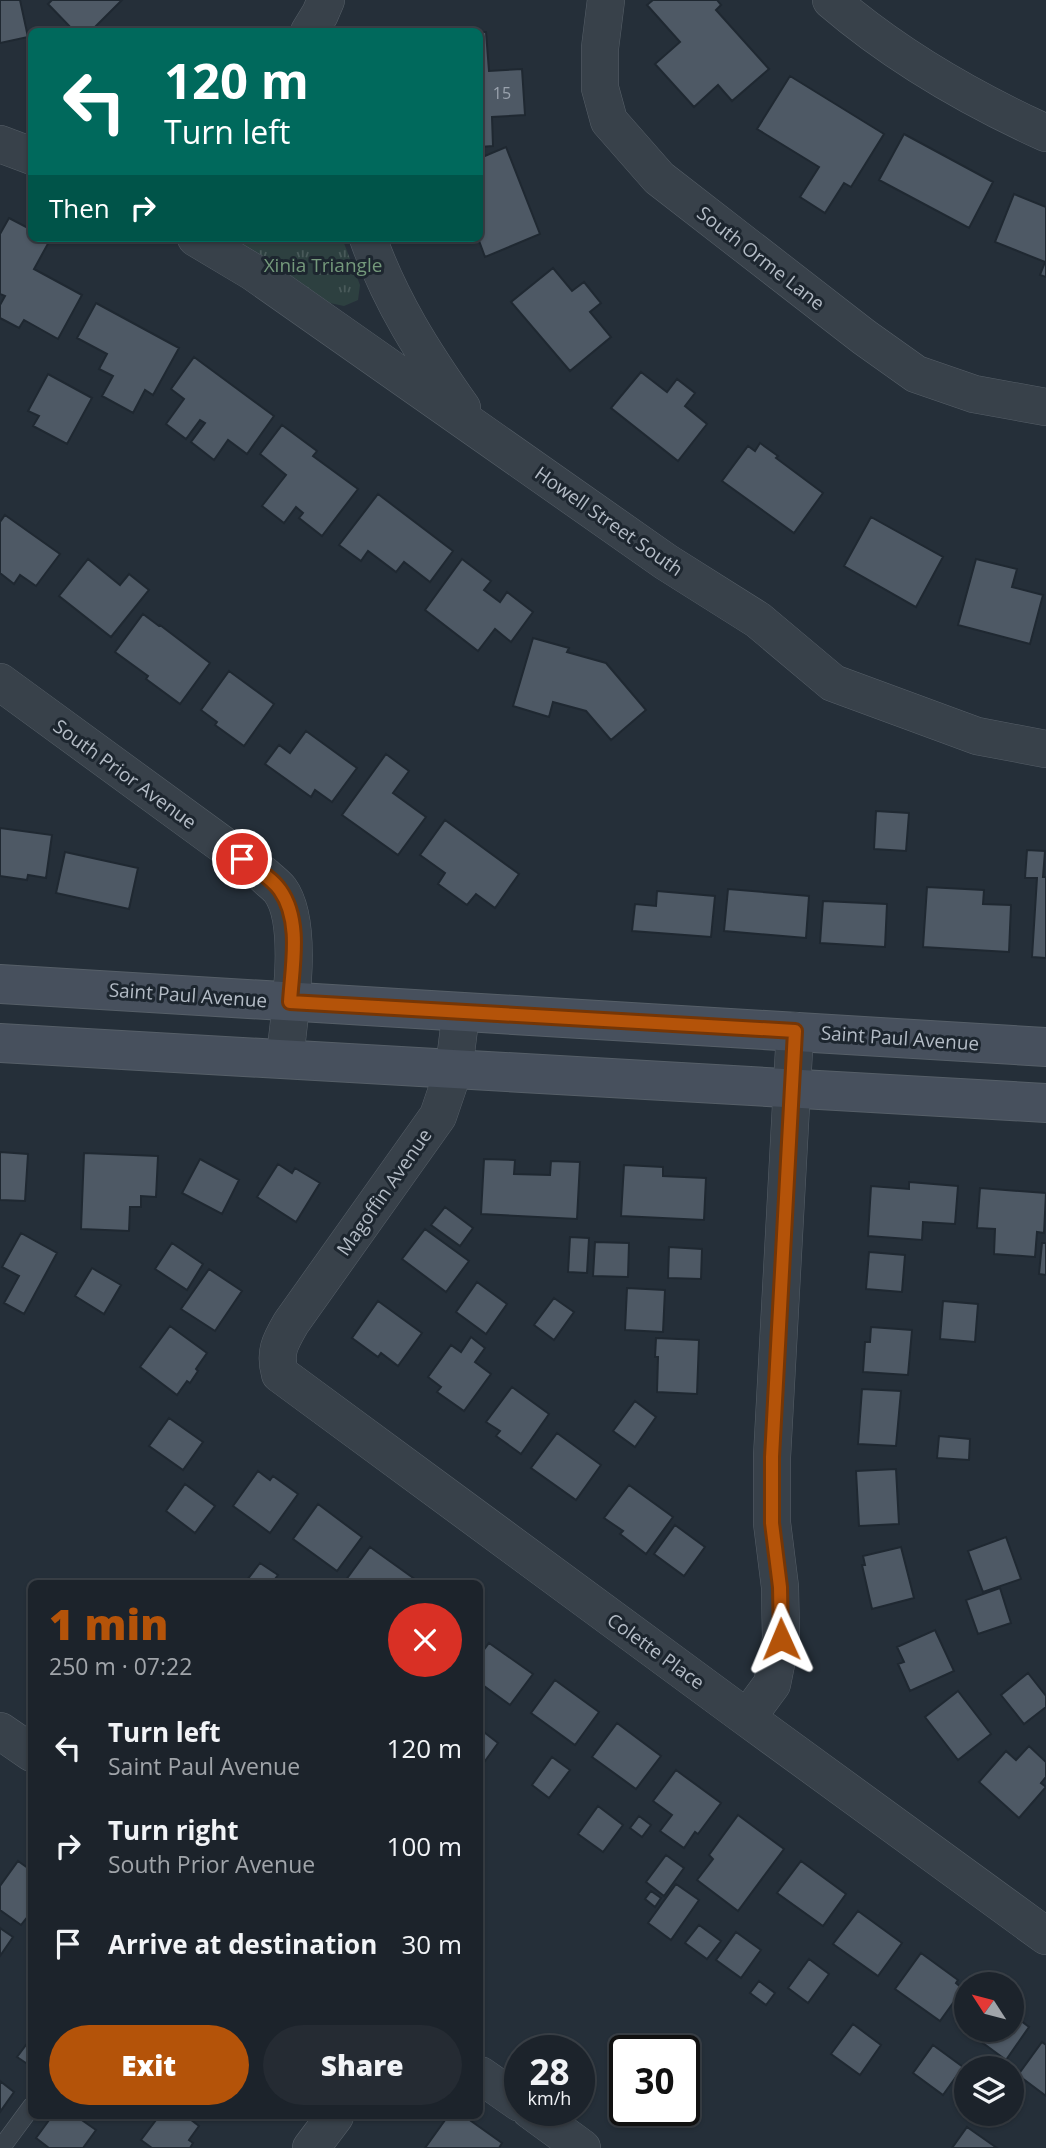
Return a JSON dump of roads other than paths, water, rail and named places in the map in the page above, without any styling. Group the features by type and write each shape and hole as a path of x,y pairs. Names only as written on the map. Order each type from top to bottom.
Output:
{"main road":[{"name":"Saint Paul Avenue","path":"0,984 1046,1047"},
{"path":"0,1043 1046,1103"}],"street":[{"path":"311,28 326,0"},
{"path":"335,28 337,0"},
{"name":"South Orme Lane","path":"606,0 600,48 600,88 609,121 659,178 864,337 916,374 974,394 1046,407"},
{"path":"831,0 856,22 925,70 999,112 1046,133"},
{"path":"0,145 28,155"},
{"name":"Howell Street South","path":"204,242 253,272 666,562 758,620 833,683 976,736 1046,749"},
{"path":"370,242 393,298 422,351 484,434"},
{"name":"South Prior Avenue","path":"0,682 264,875 280,890 290,912 294,937 285,1058"},
{"name":"Magoffin Avenue","path":"276,1359 281,1340 291,1323 438,1116 454,1069 461,1012"},
{"path":"747,1718 772,1684 781,1639 780,1587 772,1523 772,1457 795,1031"},
{"name":"Colette Place","path":"276,1359 280,1374 293,1384 1046,1936"},
{"path":"0,1731 28,1750"},
{"path":"483,2077 504,2092"},
{"path":"312,2148 333,2119"},
{"path":"552,2126 582,2148"}],"lane":[{"path":"1,2148 28,2111"}],"park label":[{"name":"Xinia Triangle","path":"323,265"}]}
